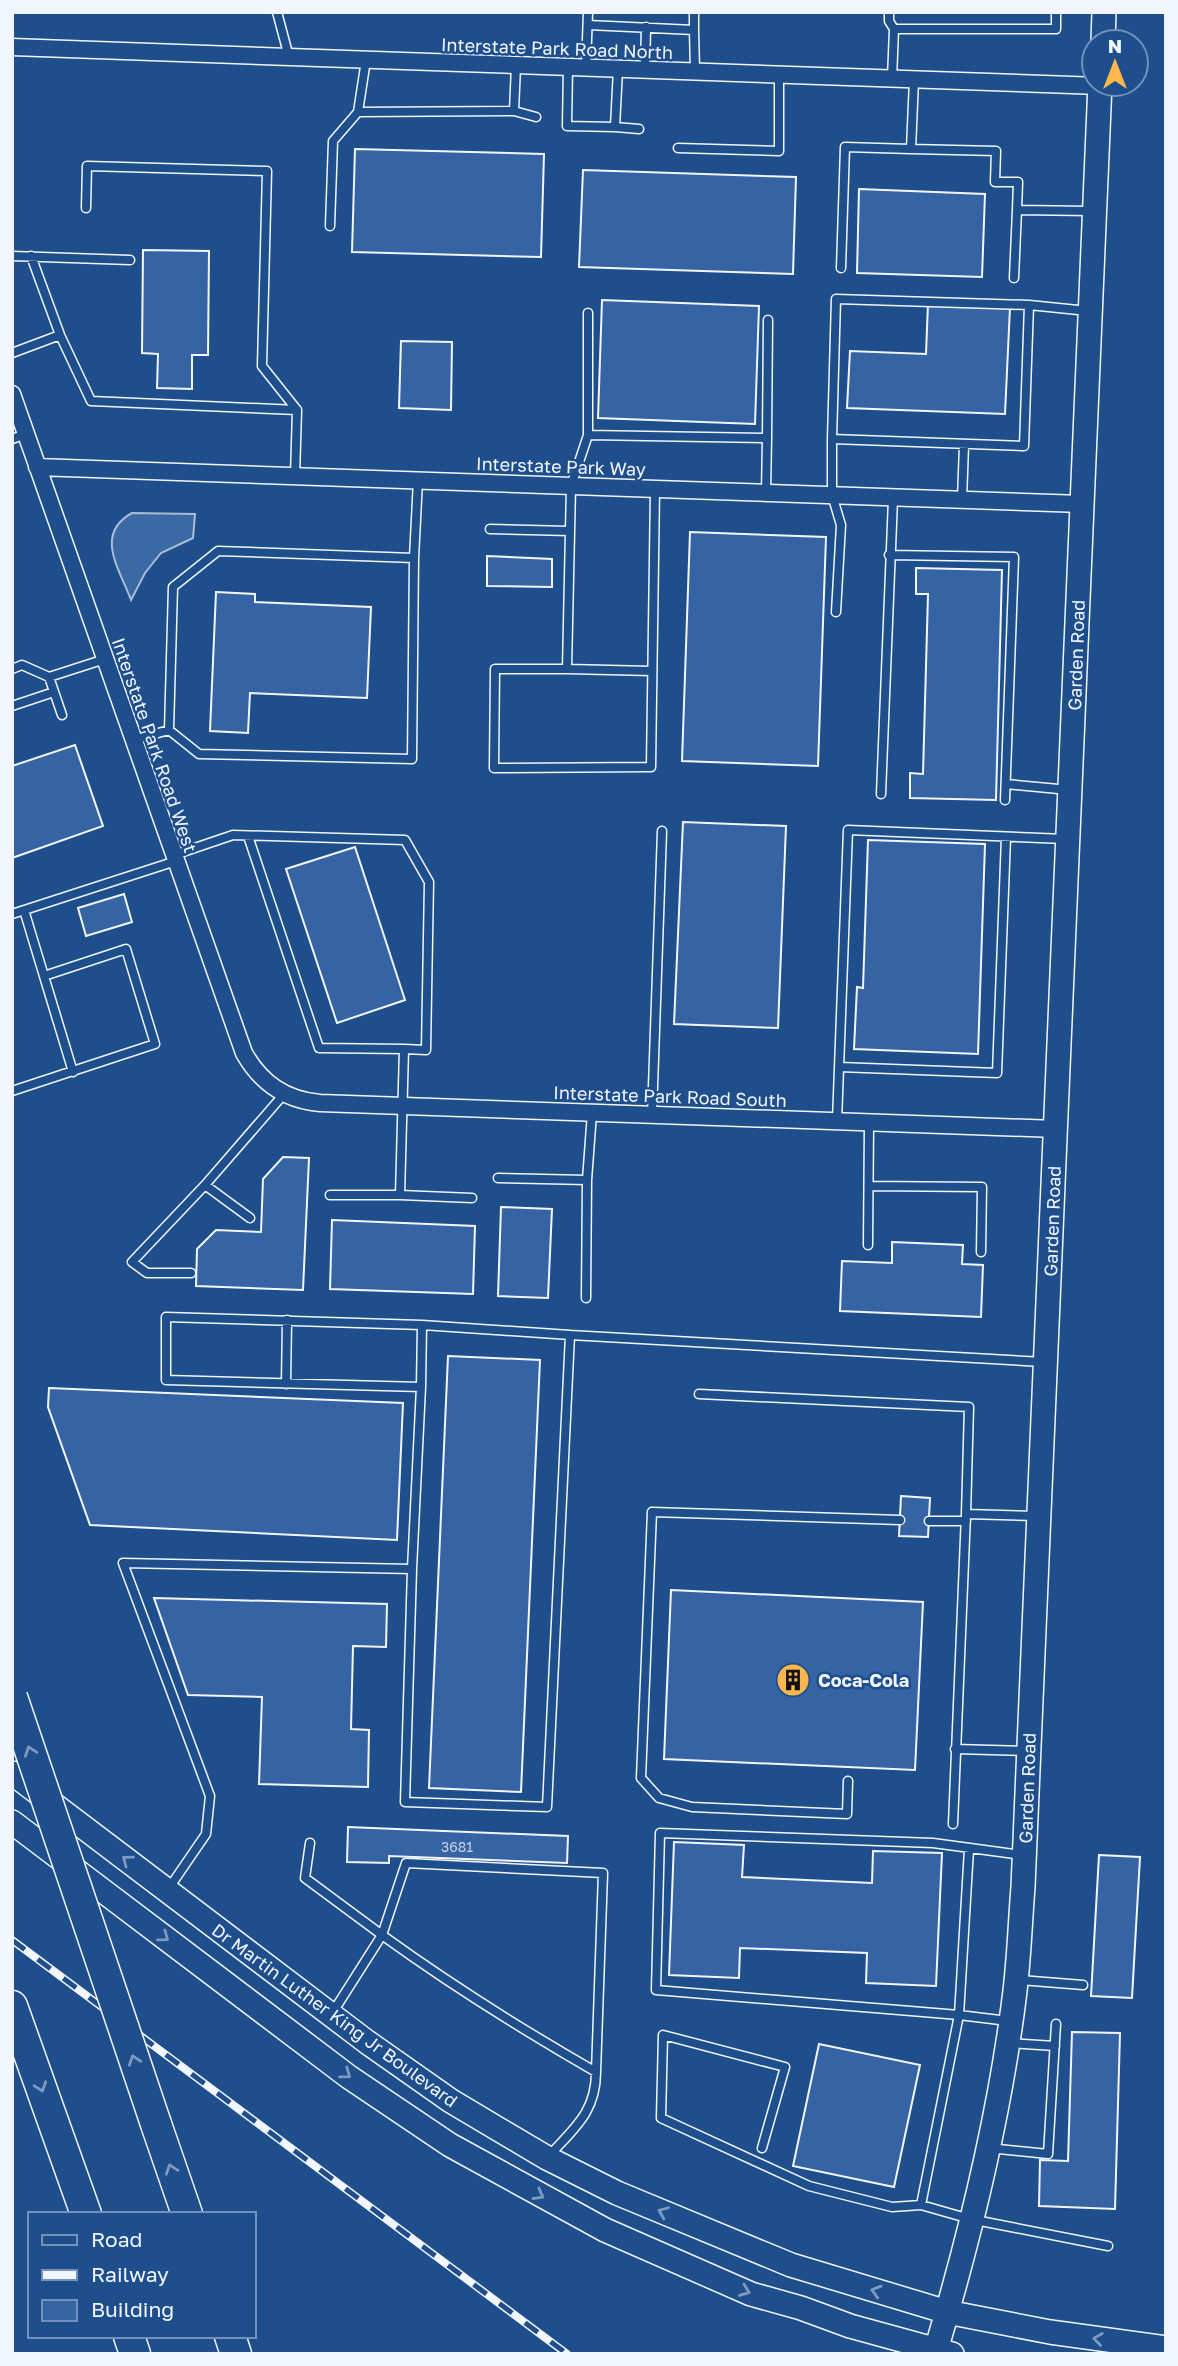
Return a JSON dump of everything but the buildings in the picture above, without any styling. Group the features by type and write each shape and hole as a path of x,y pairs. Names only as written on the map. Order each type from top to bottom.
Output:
{"highway":[{"path":"12,1697 186,2212"},
{"path":"15,2014 85,2212"}],"main road":[{"name":"Garden Road","path":"941,2352 947,2312 987,2147 1009,2032 1016,1979 1029,1751 1099,98"},
{"name":"Dr Martin Luther King Jr Boulevard","path":"12,1773 331,2015 451,2101 547,2158 617,2193 791,2264 947,2312 1050,2332 1166,2348"},
{"path":"12,1822 349,2077 450,2145 605,2230 720,2281 751,2294 941,2352"}],"street":[{"name":"Interstate Park Road North","path":"12,47 1080,84"},
{"name":"Interstate Park Road West","path":"12,394 19,437 37,467 244,1053 260,1077 284,1094"},
{"name":"Interstate Park Way","path":"37,467 1082,504"},
{"name":"Interstate Park Road South","path":"284,1094 307,1102 1056,1129"}],"lane":[{"path":"277,12 289,57"},
{"path":"586,68 588,12"},
{"path":"694,12 695,72"},
{"path":"889,12 889,21 894,29 892,79"},
{"path":"894,29 1056,29 1056,12"},
{"path":"588,25 694,30"},
{"path":"645,70 646,27"},
{"path":"330,226 333,141 358,111 366,60"},
{"path":"514,111 516,66"},
{"path":"568,67 567,127 639,129"},
{"path":"615,127 618,69"},
{"path":"678,148 779,151 779,75"},
{"path":"911,149 914,80"},
{"path":"358,111 514,111 537,117"},
{"path":"841,268 845,147 996,151 995,182 1018,182 1014,278"},
{"path":"86,208 87,166 267,172 262,366 297,410 295,477"},
{"path":"1017,210 1095,211"},
{"path":"12,256 130,260"},
{"path":"31,256 61,335 91,401 297,410"},
{"path":"836,612 841,524 832,495 836,299 1029,305 1091,311"},
{"path":"832,439 1024,446 1029,305"},
{"path":"567,669 571,486 588,435 588,313"},
{"path":"766,493 768,320"},
{"path":"12,353 61,335"},
{"path":"588,435 767,438"},
{"path":"962,500 964,444"},
{"path":"169,730 199,754 412,759 414,558 418,480"},
{"path":"652,671 495,669 494,768 651,768 656,489"},
{"path":"881,794 893,499"},
{"path":"490,529 570,531"},
{"path":"169,730 173,587 218,551 414,558"},
{"path":"889,555 1014,557 1005,800"},
{"path":"12,669 22,665 49,677 105,659"},
{"path":"49,677 62,715"},
{"path":"12,706 54,692"},
{"path":"133,740 169,730"},
{"path":"1006,784 1070,790"},
{"path":"837,1121 848,830 1068,839"},
{"path":"652,1115 662,831"},
{"path":"12,914 175,858 233,835 405,839 429,882 426,1050 319,1048 248,836"},
{"path":"839,1067 998,1073 1006,836"},
{"path":"24,910 73,1072"},
{"path":"12,1091 155,1045 126,949 44,976"},
{"path":"400,1195 404,1049"},
{"path":"191,1273 147,1273 132,1262 205,1185 284,1094"},
{"path":"586,1298 587,1180 592,1113"},
{"path":"868,1245 869,1123"},
{"path":"498,1178 587,1180"},
{"path":"205,1185 250,1219"},
{"path":"869,1186 982,1187 981,1252"},
{"path":"330,1195 472,1198"},
{"path":"421,1387 166,1380 166,1317 422,1325 1045,1362"},
{"path":"286,1384 287,1320"},
{"path":"422,1325 405,1802 547,1807 570,1335"},
{"path":"699,1394 969,1407 953,1824"},
{"path":"848,1781 846,1814 692,1807 659,1798 641,1778 652,1512 900,1520"},
{"path":"929,1521 1039,1516"},
{"path":"168,1891 206,1834 210,1796 123,1563 412,1569"},
{"path":"955,1749 1029,1751"},
{"path":"1024,1856 933,1843 660,1833 656,1990 959,2015 1055,2046"},
{"path":"310,1843 305,1878 436,1973 596,2072"},
{"path":"921,2205 959,2015 969,1849"},
{"path":"331,2015 382,1936 406,1863 603,1873 596,2092 586,2115 547,2158"},
{"path":"1016,1979 1083,1985"},
{"path":"987,2147 1048,2154 1056,2024"},
{"path":"762,2148 785,2067 663,2035 662,2118 809,2186 892,2207 921,2205 970,2219 1108,2246"}],"water":[{"path":"132,513 195,514 193,538 161,553 145,573 131,600 116,564 112,541 114,531 121,521"}],"railway":[{"path":"12,1940 567,2354"}],"place":[{"name":"Coca-Cola","path":"793,1680"}]}
